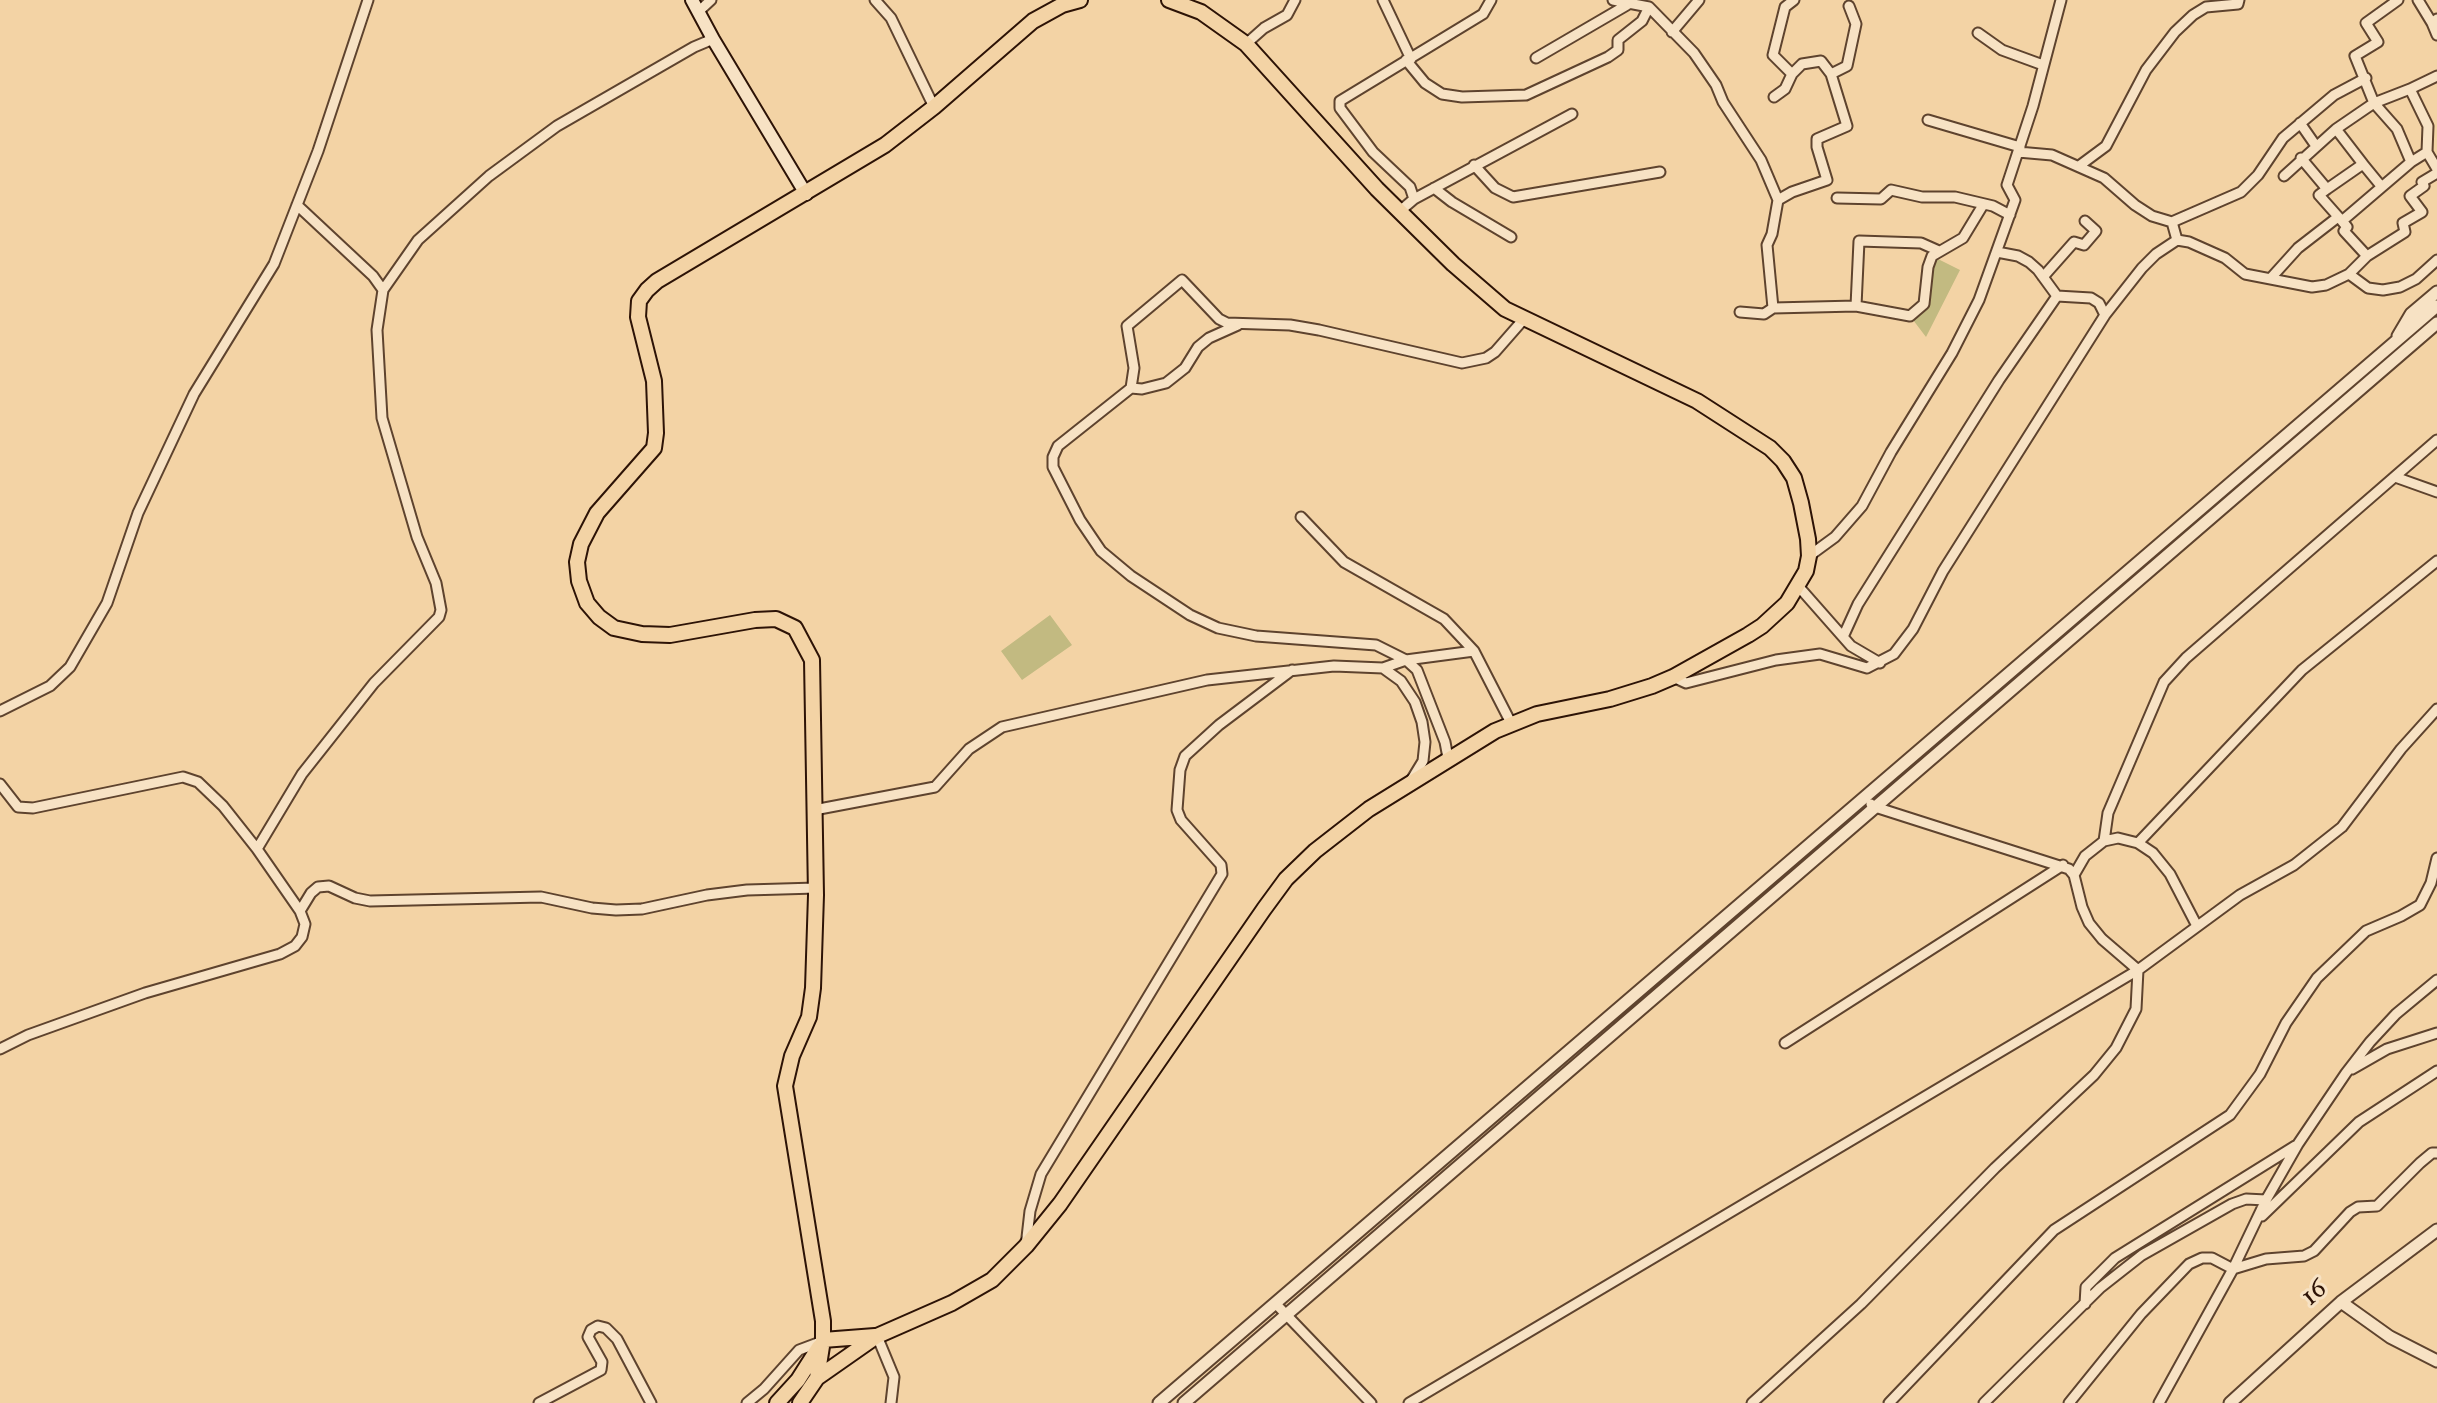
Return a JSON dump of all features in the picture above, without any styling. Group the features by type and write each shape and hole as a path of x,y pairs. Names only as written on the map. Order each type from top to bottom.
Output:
{"main road":[{"path":"817,1378 823,1321 785,1086 792,1056 809,1017 813,988 816,888 812,660 795,628 776,619 670,635 642,634 614,628 587,603 579,581 577,562 581,544 597,513 654,448 654,381 638,317 639,301 657,281 885,145 1033,21 1062,5 1080,0"},
{"path":"800,1403 817,1378 877,1336 952,1303 992,1280 1026,1246 1060,1204 1286,879 1315,851 1411,781 1511,723 1610,699 1673,677 1762,626 1787,603 1806,571 1809,556 1794,478 1770,448 1697,401 1505,309 1453,264 1377,189 1246,44 1201,12 1169,0"},
{"path":"695,6 806,194"},
{"path":"823,1340 877,1336"},
{"path":"777,1403 798,1380 823,1340"}],"street":[{"path":"0,711 50,686 70,667 107,603 138,513 194,394 274,264 318,151 368,0"},
{"path":"695,6 711,0"},
{"path":"875,0 891,18 934,107"},
{"path":"1246,44 1264,28 1287,15 1295,0"},
{"path":"1383,0 1409,59 1425,83 1442,94 1462,97 1526,95 1608,57 1618,50 1618,40 1642,21 1649,7"},
{"path":"1414,199 1410,187 1373,152 1340,108 1340,101 1483,14 1491,0"},
{"path":"1613,0 1649,7 1694,53 1761,160 1778,200 1767,245 1773,308"},
{"path":"1672,32 1699,0"},
{"path":"1792,74 1773,55 1785,7 1794,0"},
{"path":"1809,556 1835,537 1862,506 1952,353 1979,300 2015,200 2007,185 2061,0"},
{"path":"2079,166 2106,146 2146,70 2175,32 2206,7 2238,4 2239,0"},
{"path":"2398,0 2366,23 2378,42 2355,56 2374,103 2397,129 2411,162"},
{"path":"2418,0 2435,21 2437,35"},
{"path":"1536,58 1627,5"},
{"path":"1831,74 1847,66 1856,24 1849,6"},
{"path":"1978,33 2002,50 2043,65"},
{"path":"257,849 302,774 374,683 439,617 441,610 436,583 409,514 382,418 377,330 383,290 418,240 489,176 557,126 713,39"},
{"path":"1774,97 1785,89 1792,74 1802,64 1821,61 1831,74 1847,126 1817,139 1827,180 1778,200"},
{"path":"2284,176 2336,129 2374,103 2437,76"},
{"path":"1928,120 2019,150 2052,155 2079,166 2104,178 2152,216 2172,222 2241,192 2258,175 2283,138 2334,95 2366,78"},
{"path":"2177,240 2218,254 2245,274 2270,279 2312,287 2326,285 2349,274 2367,256 2405,232 2403,223 2422,212 2410,196 2437,171 2427,152 2428,126 2410,89"},
{"path":"1400,211 1414,199 1474,165 1572,114"},
{"path":"2300,123 2316,146"},
{"path":"2336,129 2381,186"},
{"path":"2270,279 2298,248 2427,152"},
{"path":"2301,158 2327,189"},
{"path":"2363,164 2319,195 2347,227 2344,231 2367,256"},
{"path":"1474,165 1495,188 1513,197 1660,172"},
{"path":"1434,188 1511,237"},
{"path":"1837,198 1881,199 1891,190 1922,197 1955,197 1993,206 2010,215"},
{"path":"297,205 373,276 383,290"},
{"path":"1740,312 1764,314 1773,308 1856,306 1910,316 1924,304 1932,256 1963,238 1983,205"},
{"path":"2043,277 2074,242 2084,245 2096,231 2085,221"},
{"path":"2172,222 2177,240"},
{"path":"1673,677 1686,683 1799,655 1820,654 1867,668 1894,654 1913,629 1943,571 2105,315 2142,268 2177,240"},
{"path":"1856,306 1859,241 1921,243 1939,251"},
{"path":"1997,252 2018,256 2029,262 2057,296"},
{"path":"2349,274 2368,288 2383,290 2400,287 2416,279 2437,260"},
{"path":"1448,758 1445,742 1417,670 1406,660 1376,645 1256,636 1218,628 1190,615 1131,576 1101,551 1066,494 1053,467 1053,457 1058,446 1131,388 1134,368 1127,326 1182,280 1219,319 1238,325 1290,325 1462,363 1476,361 1495,352 1523,320"},
{"path":"2392,344 2411,314 2437,292"},
{"path":"2057,296 2091,298 2099,303 2105,315"},
{"path":"1843,637 1858,604 2007,368 2057,296"},
{"path":"1159,1403 2437,306"},
{"path":"1184,1403 2437,323"},
{"path":"1131,388 1142,389 1166,383 1185,368 1198,347 1209,338 1238,325"},
{"path":"2104,841 2108,813 2164,682 2186,658 2437,440"},
{"path":"2395,477 2437,492"},
{"path":"1301,517 1344,562 1444,619 1474,651 1511,723"},
{"path":"2138,843 2283,688 2321,653 2437,561"},
{"path":"1799,587 1859,653 1880,663"},
{"path":"814,810 935,787 969,749 1002,727 1207,680 1334,666 1383,668 1406,660 1474,651"},
{"path":"1383,668 1401,681 1415,702 1422,722 1425,742 1423,761 1411,781"},
{"path":"1026,1246 1030,1211 1041,1174 1222,874 1221,865 1181,820 1177,810 1180,770 1185,756 1231,715 1292,670"},
{"path":"1409,1403 2138,970 2240,895 2294,865 2327,841 2357,810 2386,768 2437,709"},
{"path":"0,784 18,807 33,808 183,777 198,782 223,806 257,849 300,911 305,924 302,937 295,946 280,954 145,993 28,1035 0,1049"},
{"path":"1865,799 1875,807 2063,865 2074,875 2089,923 2102,939 2138,970"},
{"path":"2074,875 2085,856 2104,841 2118,838 2138,843 2153,853 2170,874 2197,926"},
{"path":"1889,1403 2054,1230 2230,1115 2260,1074 2286,1023 2317,978 2366,931 2420,905 2431,883 2437,858"},
{"path":"1785,1043 2063,865"},
{"path":"300,911 311,893 318,887 329,886 370,901 541,897 616,910 642,909 747,890 816,888"},
{"path":"1752,1403 1861,1304 1995,1168 2094,1075 2116,1048 2136,1009 2138,970"},
{"path":"2159,1403 2298,1144 2346,1073 2396,1014 2437,980"},
{"path":"2346,1073 2387,1049 2437,1033"},
{"path":"2257,1221 2359,1122 2437,1071"},
{"path":"2085,1304 2086,1287 2115,1258 2298,1144"},
{"path":"2069,1403 2141,1314 2189,1264 2202,1258 2212,1258 2233,1269 2266,1259 2304,1256 2314,1251 2350,1212 2358,1207 2377,1206 2420,1163 2432,1153 2437,1153"},
{"path":"1984,1403 2100,1288 2142,1255 2232,1204 2246,1199 2266,1200"},
{"name":"16","path":"2230,1403 2341,1302 2437,1230"},
{"path":"2341,1302 2390,1337 2437,1361"},
{"path":"1276,1304 1371,1403"},
{"path":"539,1403 601,1370 602,1362 588,1337 591,1330 598,1326 606,1328 617,1339 651,1403"},
{"path":"877,1336 894,1377 891,1403"},
{"path":"747,1403 799,1350 823,1340"}],"shaded area":[{"path":"1932,256 1960,270 1926,337 1910,316 1919,309"},
{"path":"1050,615 1072,645 1022,680 1001,651"}]}
